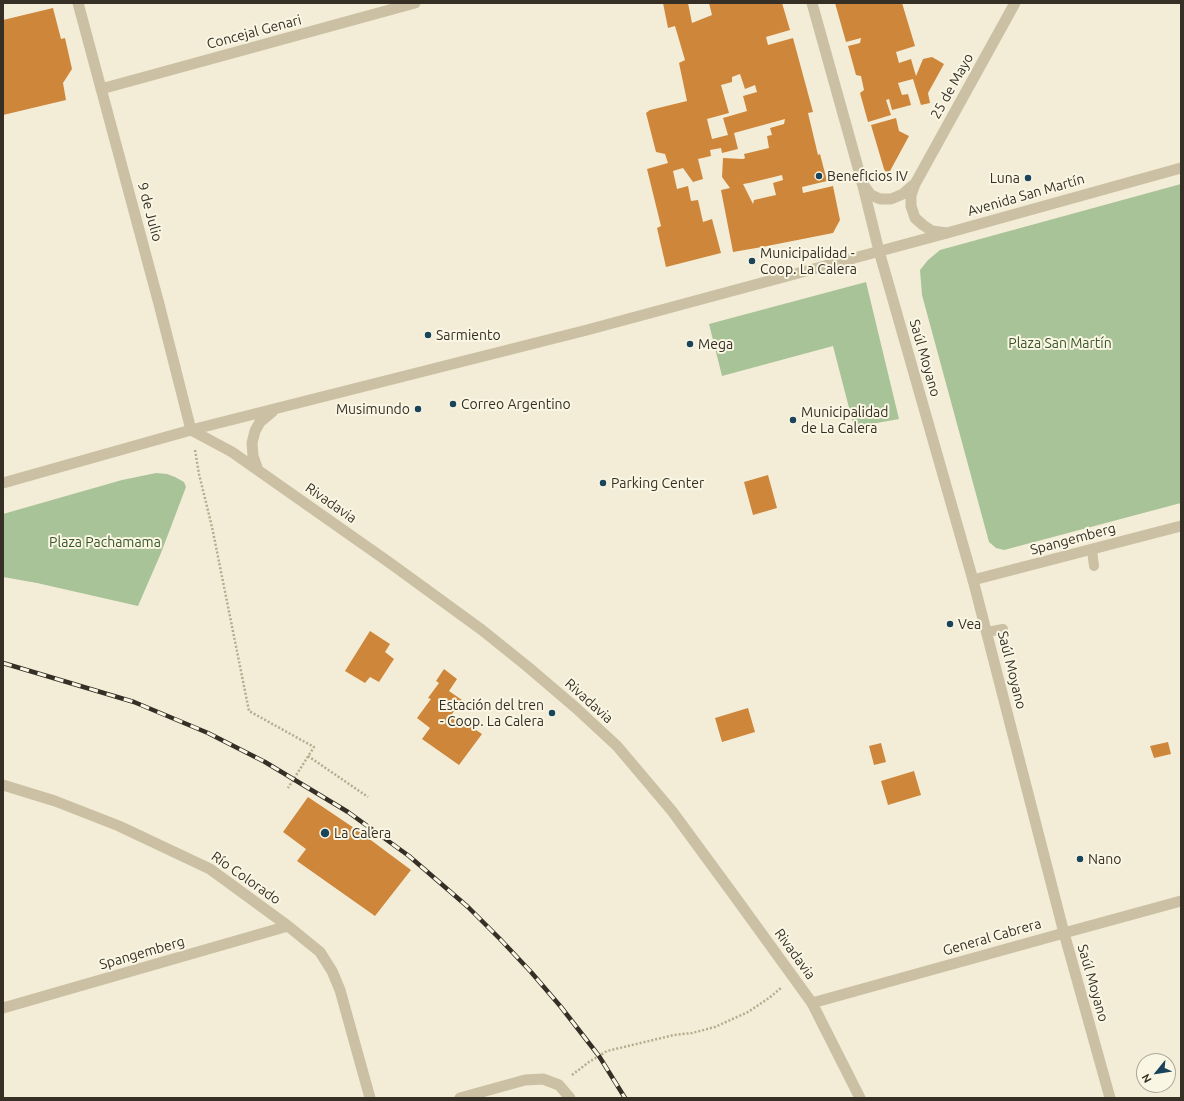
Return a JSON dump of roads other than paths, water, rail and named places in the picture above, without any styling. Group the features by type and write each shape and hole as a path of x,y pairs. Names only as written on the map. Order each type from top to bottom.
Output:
{"street":[{"name":"9 de Julio","path":"78,3 192,430"},
{"name":"Concejal Genari","path":"101,89 415,3"},
{"name":"Saúl Moyano","path":"812,3 862,182 879,251 973,580 1064,933 1110,1098"},
{"name":"25 de Mayo","path":"947,233 932,231 915,218 911,206 911,195 915,184 1015,3"},
{"name":"Avenida San Martín","path":"3,483 192,430 587,330 1181,168"},
{"name":"25 de Mayo","path":"862,182 871,195 880,199 891,199 903,194 915,184"},
{"path":"258,470 252,443 254,431 260,422 274,410"},
{"name":"Rivadavia","path":"192,430 232,452 384,558 482,630 576,708 611,741 672,811 812,1003 860,1098"},
{"name":"Spangemberg","path":"973,580 1181,526"},
{"name":"Río Colorado","path":"3,785 55,801 119,826 210,869 288,926 320,952 332,971 340,990 370,1098"},
{"name":"General Cabrera","path":"812,1003 1181,901"},
{"name":"Spangemberg","path":"3,1008 288,926"},
{"path":"460,1098 525,1080 544,1079 559,1085 570,1098"}],"lane":[{"path":"1092,550 1094,566"},
{"path":"987,632 1003,629"}],"railway":[{"path":"3,663 134,702 208,733 265,762 348,812 409,856 468,907 500,939 561,1007 599,1056 625,1098"}],"place":[{"name":"Beneficios IV","path":"819,176"},
{"name":"Luna","path":"1028,178"},
{"name":"Municipalidad - Coop. La Calera","path":"752,261"},
{"name":"Sarmiento","path":"428,335"},
{"name":"Mega","path":"690,344"},
{"name":"Correo Argentino","path":"453,404"},
{"name":"Musimundo","path":"418,409"},
{"name":"Municipalidad de La Calera","path":"793,420"},
{"name":"Parking Center","path":"603,483"},
{"name":"Vea","path":"950,624"},
{"name":"Estación del tren - Coop. La Calera","path":"552,713"},
{"name":"La Calera","path":"325,833"},
{"name":"Nano","path":"1080,859"}],"park label":[{"name":"Plaza San Martín","path":"1060,343"},
{"name":"Plaza Pachamama","path":"105,542"}]}
